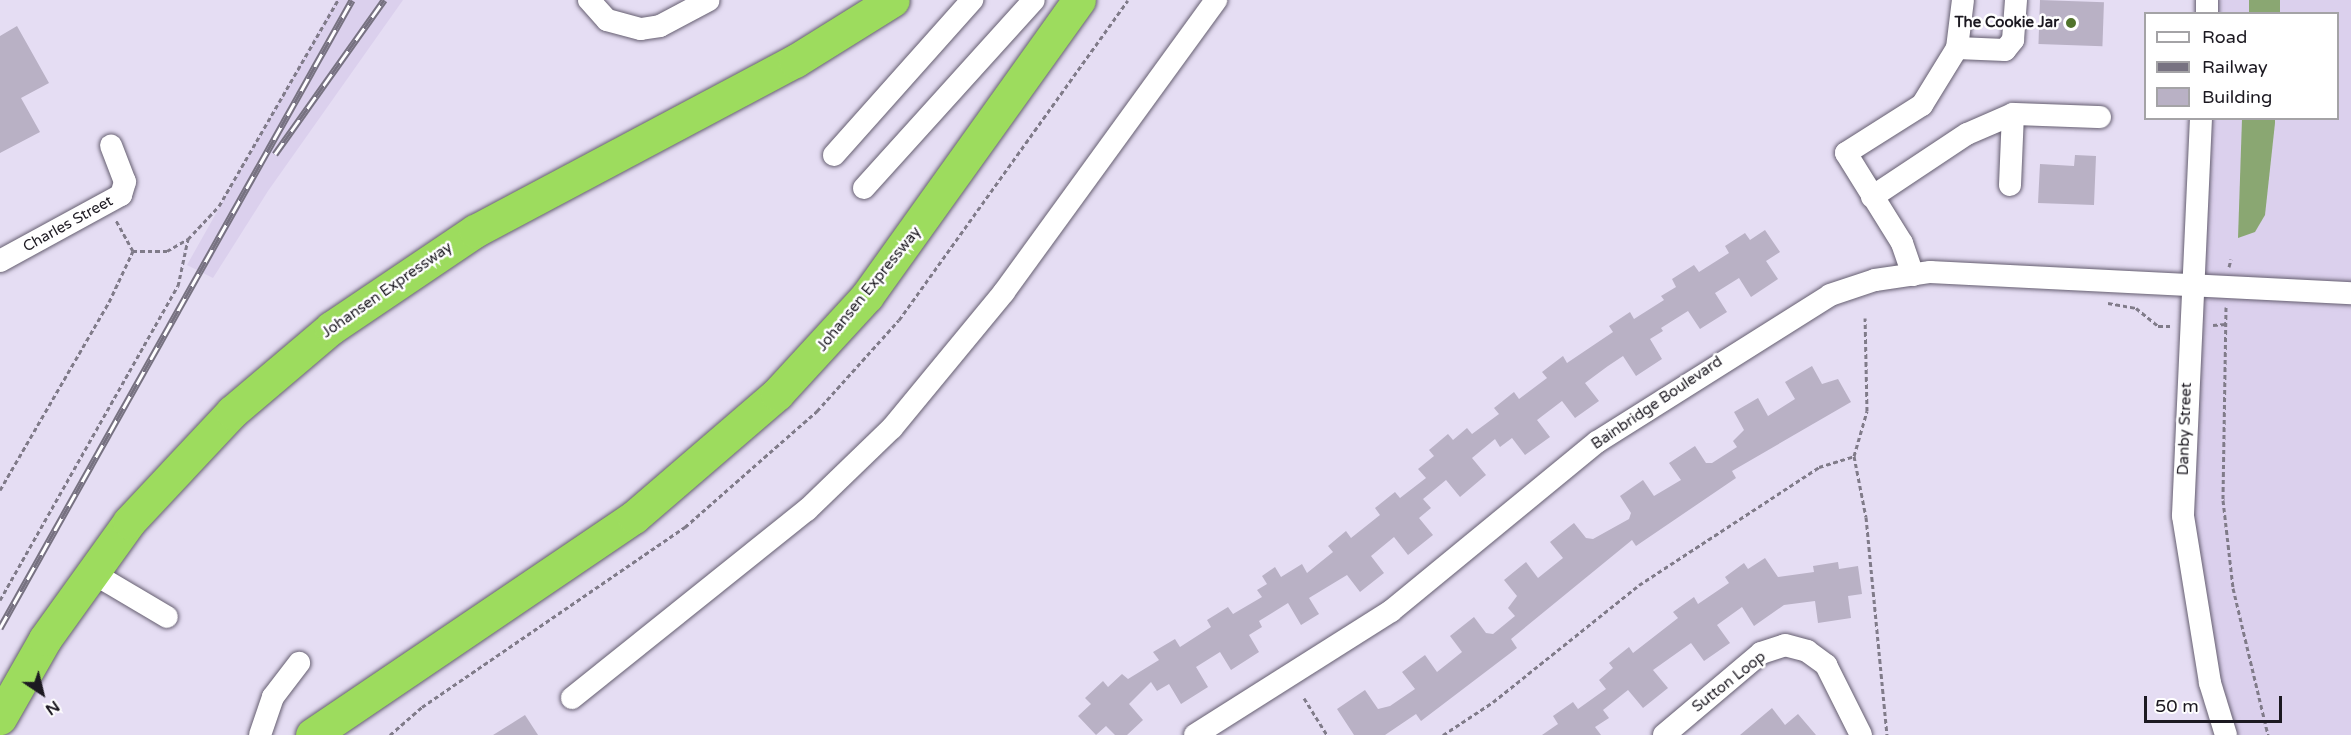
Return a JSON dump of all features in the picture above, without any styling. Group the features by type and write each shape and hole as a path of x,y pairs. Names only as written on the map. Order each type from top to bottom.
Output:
{"highway":[{"name":"Johansen Expressway","path":"0,718 91,572 136,514 232,412 387,286 475,231 795,61 893,0"},
{"name":"Johansen Expressway","path":"312,735 634,517 777,394 867,296 1079,0"}],"street":[{"path":"590,0 607,20 641,29 660,26 709,0"},
{"path":"834,156 972,0"},
{"path":"864,188 1034,0"},
{"path":"572,698 807,510 892,428 1004,292 1216,0"},
{"path":"1913,275 1902,243 1846,153 1922,105 1958,48 1963,0"},
{"path":"1958,48 2005,50 2013,40 2016,0"},
{"path":"1872,197 1967,134 2013,114 2100,117"},
{"path":"2010,185 2013,114"},
{"name":"Danby Street","path":"2201,120 2183,516 2210,683 2226,735"},
{"name":"Charles Street","path":"0,261 106,207 121,195 125,182 111,146"},
{"name":"Bainbridge Boulevard","path":"1196,735 1391,610 1597,442 1688,381 1830,295 1913,275 2192,283 2351,293"},
{"path":"91,572 166,617"},
{"name":"Sutton Loop","path":"1664,735 1761,653 1785,645 1808,651 1826,665 1861,735"},
{"path":"260,735 273,697 299,663"}],"path":[{"path":"133,251 167,251 188,239 219,206 338,0"},
{"path":"0,490 109,302 133,251 122,227 106,207"},
{"path":"0,600 178,286 188,239"},
{"path":"2104,302 2136,308 2158,326"},
{"path":"1865,318 1867,411 1854,456 1866,517 1887,735"},
{"path":"2226,324 2223,500 2233,588 2268,735"},
{"path":"1443,735 1493,702 1639,585 1799,479 1854,456"},
{"path":"1304,698 1327,735"}],"shaded area":[{"path":"336,0 403,0 268,191 213,278 187,265"},
{"path":"2215,0 2351,0 2351,735 2226,735 2194,597 2192,283 2205,120 2339,120 2339,12 2214,12"}],"green space":[{"path":"2249,0 2280,0 2280,12 2249,12"},
{"path":"2242,120 2275,120 2265,215 2255,232 2238,238"}],"building":[{"name":"The Cookie Jar","path":"2040,0 2104,2 2102,46 2038,44"},
{"path":"17,26 49,83 21,98 40,132 0,153 0,36"},
{"path":"2075,155 2096,156 2094,205 2038,203 2040,164 2074,166"},
{"path":"1765,230 1780,252 1766,261 1778,279 1751,297 1739,278 1715,293 1727,312 1700,329 1688,311 1661,328 1663,331 1650,339 1662,359 1636,376 1623,356 1608,366 1585,383 1599,401 1575,418 1562,401 1537,420 1550,437 1525,455 1512,438 1500,447 1495,439 1472,458 1486,475 1460,497 1446,480 1423,499 1431,508 1419,518 1433,535 1408,555 1394,537 1371,556 1384,573 1360,592 1347,575 1309,598 1319,614 1301,625 1288,603 1259,621 1262,627 1249,635 1259,652 1231,670 1220,652 1196,667 1208,687 1181,704 1169,684 1157,691 1151,682 1129,704 1143,720 1127,735 1115,735 1106,726 1096,735 1078,716 1091,704 1085,698 1103,681 1108,687 1122,674 1128,679 1159,660 1153,652 1175,639 1180,647 1211,627 1207,620 1228,607 1233,614 1262,597 1257,590 1267,584 1262,576 1275,567 1281,577 1302,564 1307,573 1333,552 1328,546 1346,531 1351,538 1380,515 1375,508 1395,492 1400,498 1426,478 1418,469 1434,456 1429,450 1448,434 1453,440 1467,428 1472,434 1499,414 1494,408 1514,392 1519,399 1547,378 1542,372 1563,356 1567,363 1613,332 1609,326 1630,312 1634,319 1664,300 1661,296 1676,287 1672,279 1694,265 1699,272 1729,253 1725,246 1745,233 1750,240"},
{"path":"1812,366 1822,384 1838,379 1851,402 1732,471 1736,478 1636,546 1632,540 1511,639 1517,648 1421,721 1416,714 1385,735 1354,735 1337,709 1365,690 1378,709 1390,706 1415,689 1402,672 1425,655 1437,672 1462,652 1450,636 1474,617 1486,633 1493,634 1515,616 1508,608 1517,596 1504,580 1526,562 1538,578 1563,558 1550,542 1574,523 1586,538 1593,539 1629,519 1631,513 1620,496 1643,480 1654,496 1681,480 1669,463 1695,446 1706,463 1712,463 1737,447 1733,441 1744,430 1734,412 1758,398 1768,416 1795,399 1785,382"},
{"path":"1765,558 1778,577 1814,572 1813,566 1838,562 1839,569 1858,566 1862,594 1848,596 1851,618 1818,623 1815,601 1784,605 1754,626 1742,607 1717,625 1730,643 1704,661 1691,643 1653,670 1668,688 1643,708 1628,690 1603,710 1609,718 1595,727 1601,735 1542,735 1558,724 1553,716 1573,702 1578,709 1606,689 1599,680 1613,668 1609,663 1629,647 1633,653 1678,618 1673,612 1694,597 1698,604 1729,583 1725,577 1744,563 1748,569"},
{"path":"1772,708 1785,725 1798,714 1816,735 1740,735"},
{"path":"525,715 538,735 493,735"}],"railway":[{"path":"0,628 352,0"},
{"path":"275,154 384,0"}],"place":[{"name":"The Cookie Jar","path":"2071,23"}]}
